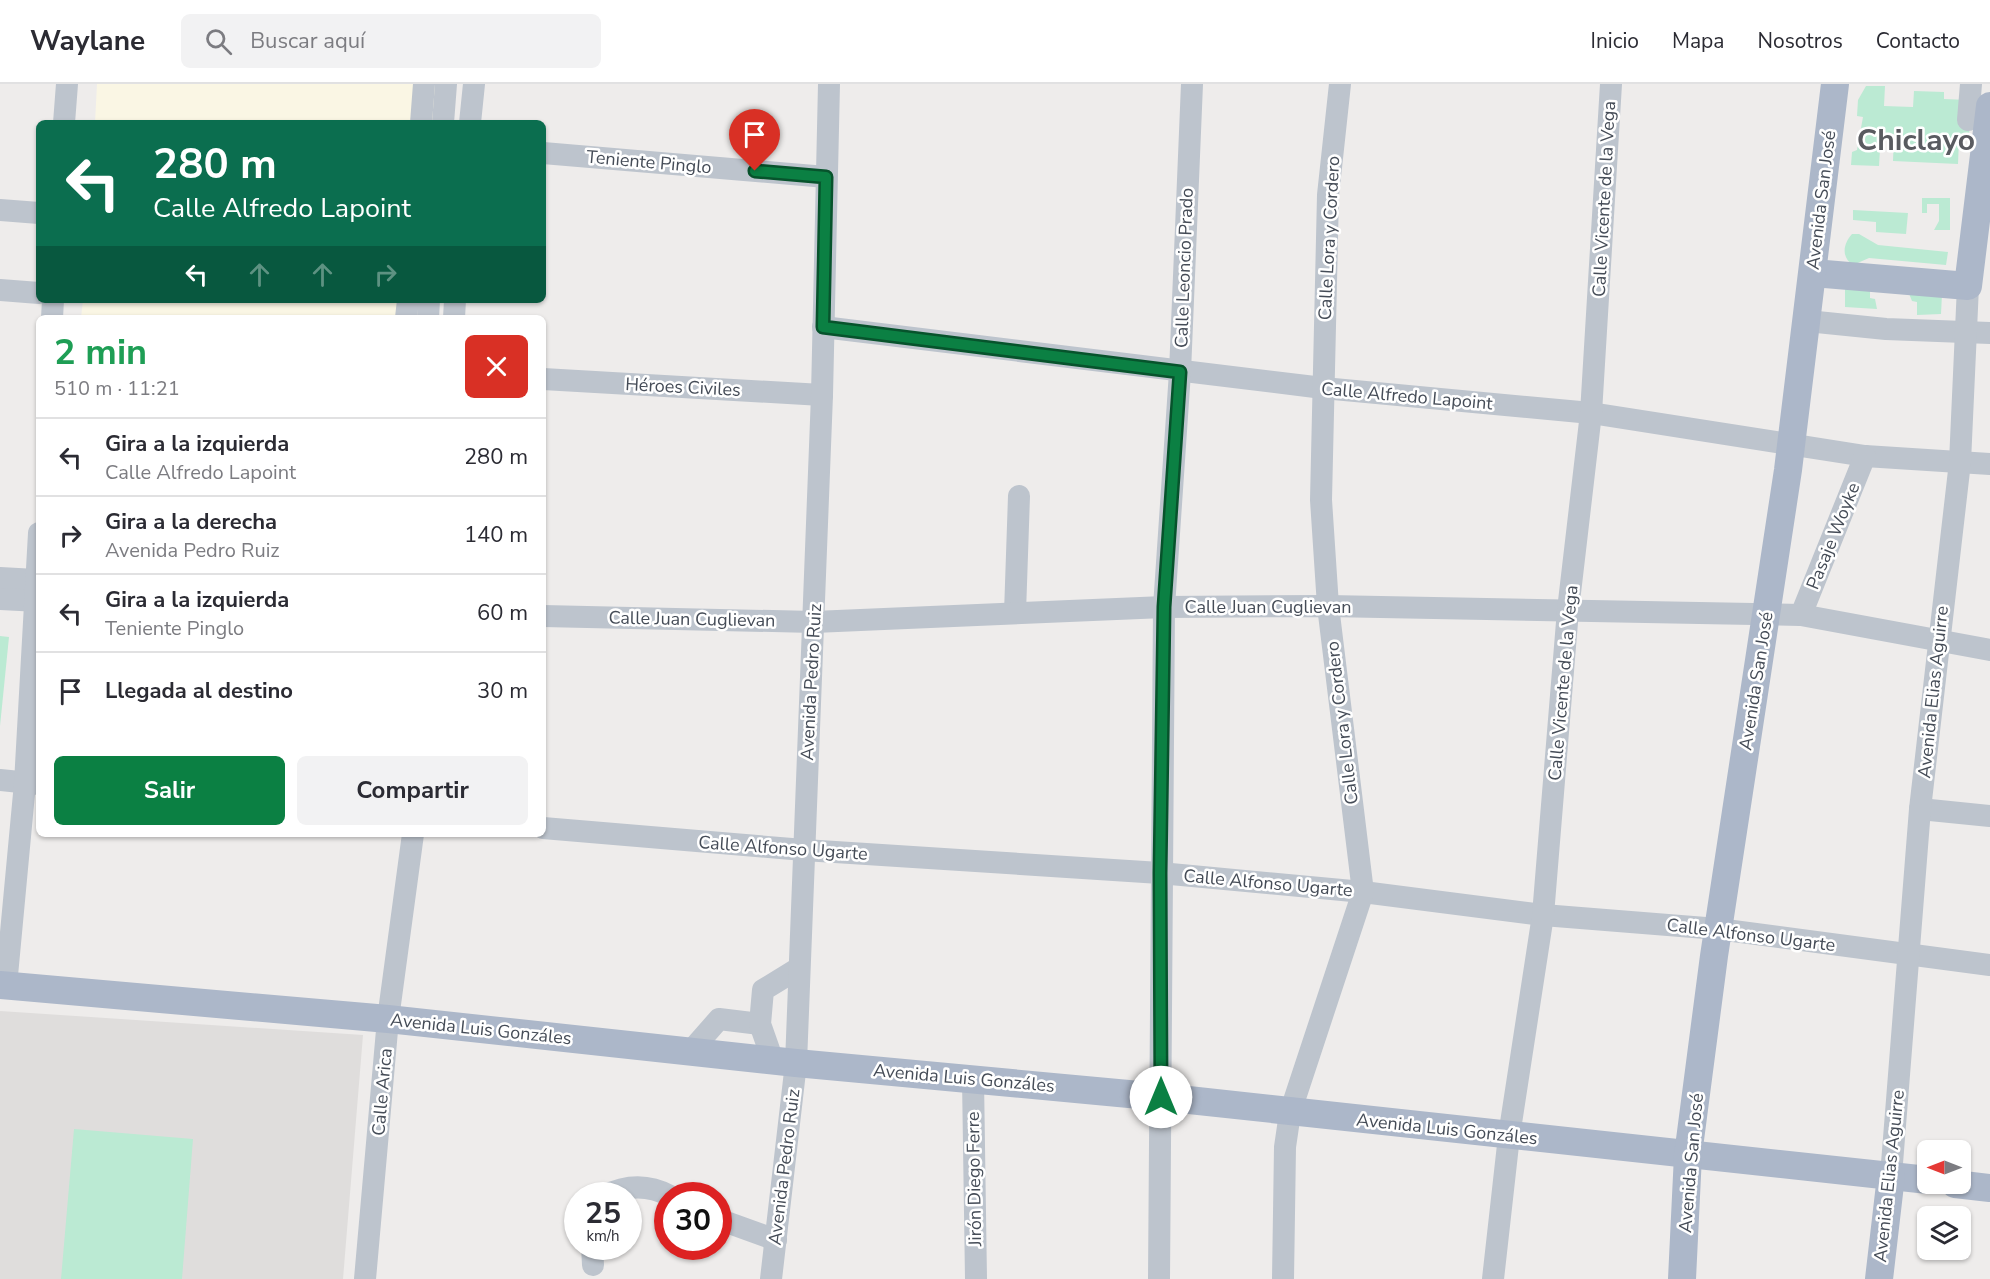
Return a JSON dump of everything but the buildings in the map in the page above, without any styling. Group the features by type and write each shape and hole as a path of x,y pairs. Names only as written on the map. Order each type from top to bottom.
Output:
{"main road":[{"name":"Avenida San José","path":"1682,1279 1688,1155 1718,929 1791,443 1835,84"},
{"name":"Avenida Elias Aguirre","path":"1968,286 1979,113"},
{"path":"1813,273 1968,286"},
{"name":"Avenida Luis Gonzáles","path":"3,986 388,1019 690,1052 789,1054 973,1078 1917,1179"},
{"name":"Avenida Elias Aguirre","path":"1879,1279 1891,1176"},
{"path":"1971,1186 1990,1188"}],"street":[{"path":"64,120 67,84"},
{"path":"422,120 424,84"},
{"path":"443,120 446,84"},
{"path":"470,120 474,84"},
{"name":"Avenida Pedro Ruiz","path":"771,1279 776,1240 789,1054 799,968 822,395 828,84"},
{"name":"Calle Leoncio Prado","path":"1159,1279 1160,873 1164,607 1180,372 1192,84"},
{"name":"Calle Lora y Cordero","path":"1283,1279 1285,1147 1290,1113 1363,892 1328,606 1321,500 1328,195 1340,84"},
{"name":"Calle Vicente de la Vega","path":"1493,1279 1509,1136 1543,915 1568,610 1592,413 1611,84"},
{"path":"1971,84 1979,113"},
{"name":"Teniente Pinglo","path":"546,153 826,177"},
{"path":"0,210 36,213"},
{"name":"Avenida Elias Aguirre","path":"1891,1176 1920,809 1960,462 1968,286"},
{"path":"0,291 36,293"},
{"path":"1807,321 1886,329 1990,333"},
{"name":"Calle Alfredo Lapoint","path":"823,327 1323,388 1592,413 1865,456 1990,464"},
{"name":"Héroes Civiles","path":"546,380 822,395"},
{"name":"Pasaje Woyke","path":"1801,615 1865,456"},
{"path":"1015,614 1019,496"},
{"path":"0,578 36,594"},
{"path":"0,599 36,594"},
{"name":"Calle Juan Cuglievan","path":"546,616 814,622 1164,607 1328,606 1801,615 1990,650"},
{"path":"3,986 32,783 36,632"},
{"path":"0,780 32,783"},
{"path":"1920,809 1990,816"},
{"name":"Calle Alfonso Ugarte","path":"546,828 804,850 1160,873 1363,892 1543,915 1718,929 1990,965"},
{"name":"Calle Arica","path":"364,1279 388,1019 412,837"},
{"path":"789,1054 760,1020 763,990 799,968"},
{"path":"690,1052 719,1019 760,1020 789,1054"},
{"name":"Jirón Diego Ferre","path":"973,1078 976,1279"},
{"path":"732,1224 776,1240"}],"shaded area":[{"path":"97,84 451,84 448,120 95,120"},
{"path":"83,303 434,303 432,315 81,315"},
{"path":"0,1011 363,1035 343,1279 0,1279"}],"green space":[{"path":"1866,86 1885,86 1884,106 1913,107 1914,91 1944,92 1944,99 1968,100 1971,104 1969,136 1959,139 1958,164 1893,161 1894,134 1881,133 1879,166 1851,165 1852,152 1857,150 1863,117 1857,116 1858,100"},
{"path":"1922,198 1950,198 1950,230 1934,230 1939,221 1939,204 1927,204 1927,213 1922,213"},
{"path":"1853,210 1908,213 1906,234 1876,232 1876,222 1853,220"},
{"path":"1852,234 1859,234 1878,245 1948,252 1946,265 1869,258 1853,265 1845,254 1847,242"},
{"path":"1845,287 1870,288 1870,298 1875,299 1877,309 1845,307"},
{"path":"1908,291 1942,294 1941,314 1917,315 1917,302 1912,301"},
{"path":"0,636 9,637 0,726"},
{"path":"74,1129 193,1139 182,1279 61,1279"}],"district":[{"name":"Chiclayo","path":"1916,140"}],"route":[{"path":"755,171 826,177 823,327 1180,372 1164,607 1160,873 1161,1097"}]}
